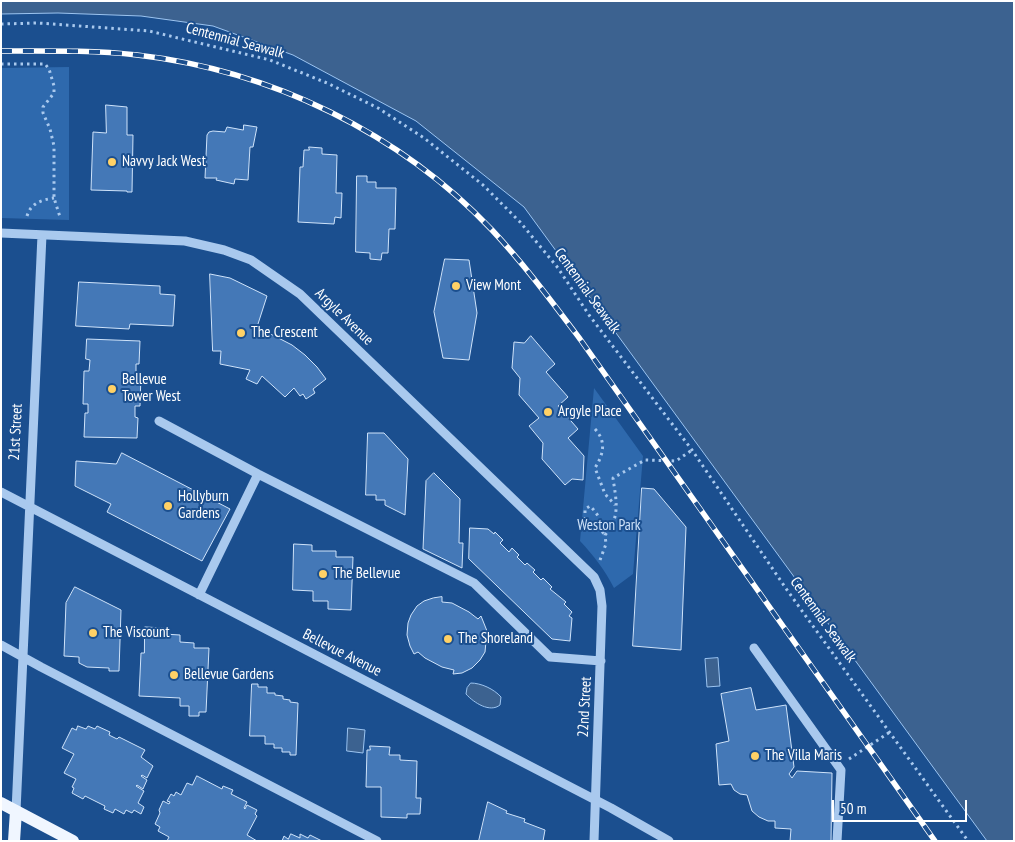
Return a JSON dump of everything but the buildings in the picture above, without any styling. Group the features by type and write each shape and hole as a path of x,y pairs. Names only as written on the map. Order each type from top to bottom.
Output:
{"main road":[{"path":"1,803 73,841"},
{"name":"21st Street","path":"14,841 16,811"}],"street":[{"name":"Argyle Avenue","path":"1,233 185,241 224,250 251,260 300,294 594,577"},
{"name":"21st Street","path":"16,811 42,235"},
{"path":"159,421 258,474 474,583 550,658 601,661"},
{"path":"199,595 258,474"},
{"name":"Bellevue Avenue","path":"1,492 595,800 668,841"},
{"name":"22nd Street","path":"594,577 600,590 602,606 594,841"},
{"path":"1,645 377,841"},
{"path":"754,648 841,770 836,841"}],"path":[{"name":"Centennial Seawalk","path":"1,24 38,23 149,31 270,60 327,83 378,108 432,144 483,185 520,222 558,268 590,315 692,450 787,590 968,841"},
{"path":"1,64 45,64 49,69 54,93 43,107 43,113 50,129 54,146 54,198 60,218"},
{"path":"27,216 29,210 34,205 42,200 54,198"},
{"path":"595,429 601,442 603,454 595,468 605,494 616,505"},
{"path":"605,535 612,528 616,517 613,478 646,460 676,461 692,450"},
{"path":"599,528 592,528 585,522 586,509 590,506 598,514 599,528 605,535 606,544 600,560"},
{"path":"858,753 890,732"}],"green space":[{"path":"69,67 69,220 1,218 1,68"},
{"name":"Weston Park","path":"594,388 643,456 633,574 614,588 599,563 580,541"}],"shaded area":[{"path":"1,1 1014,1 1014,841 987,841 524,207 416,121 293,55 213,26 141,16 58,13 1,14"},
{"path":"718,658 720,686 707,687 705,659"},
{"path":"471,683 483,685 495,691 501,697 500,705 492,708 482,706 473,701 466,694 467,688"},
{"path":"348,728 365,730 363,753 347,751"}],"railway":[{"path":"1,51 120,53 187,63 236,75 284,91 330,112 374,136 416,164 456,195 492,230 515,256 580,339 935,841"}],"place":[{"name":"Navvy Jack West","path":"112,162"},
{"name":"View Mont","path":"456,286"},
{"name":"The Crescent","path":"241,333"},
{"name":"Bellevue Tower West","path":"112,389"},
{"name":"Argyle Place","path":"548,412"},
{"name":"Hollyburn Gardens","path":"168,506"},
{"name":"The Bellevue","path":"323,574"},
{"name":"The Viscount","path":"93,633"},
{"name":"The Shoreland","path":"448,639"},
{"name":"Bellevue Gardens","path":"174,675"},
{"name":"The Villa Maris","path":"755,756"}]}
